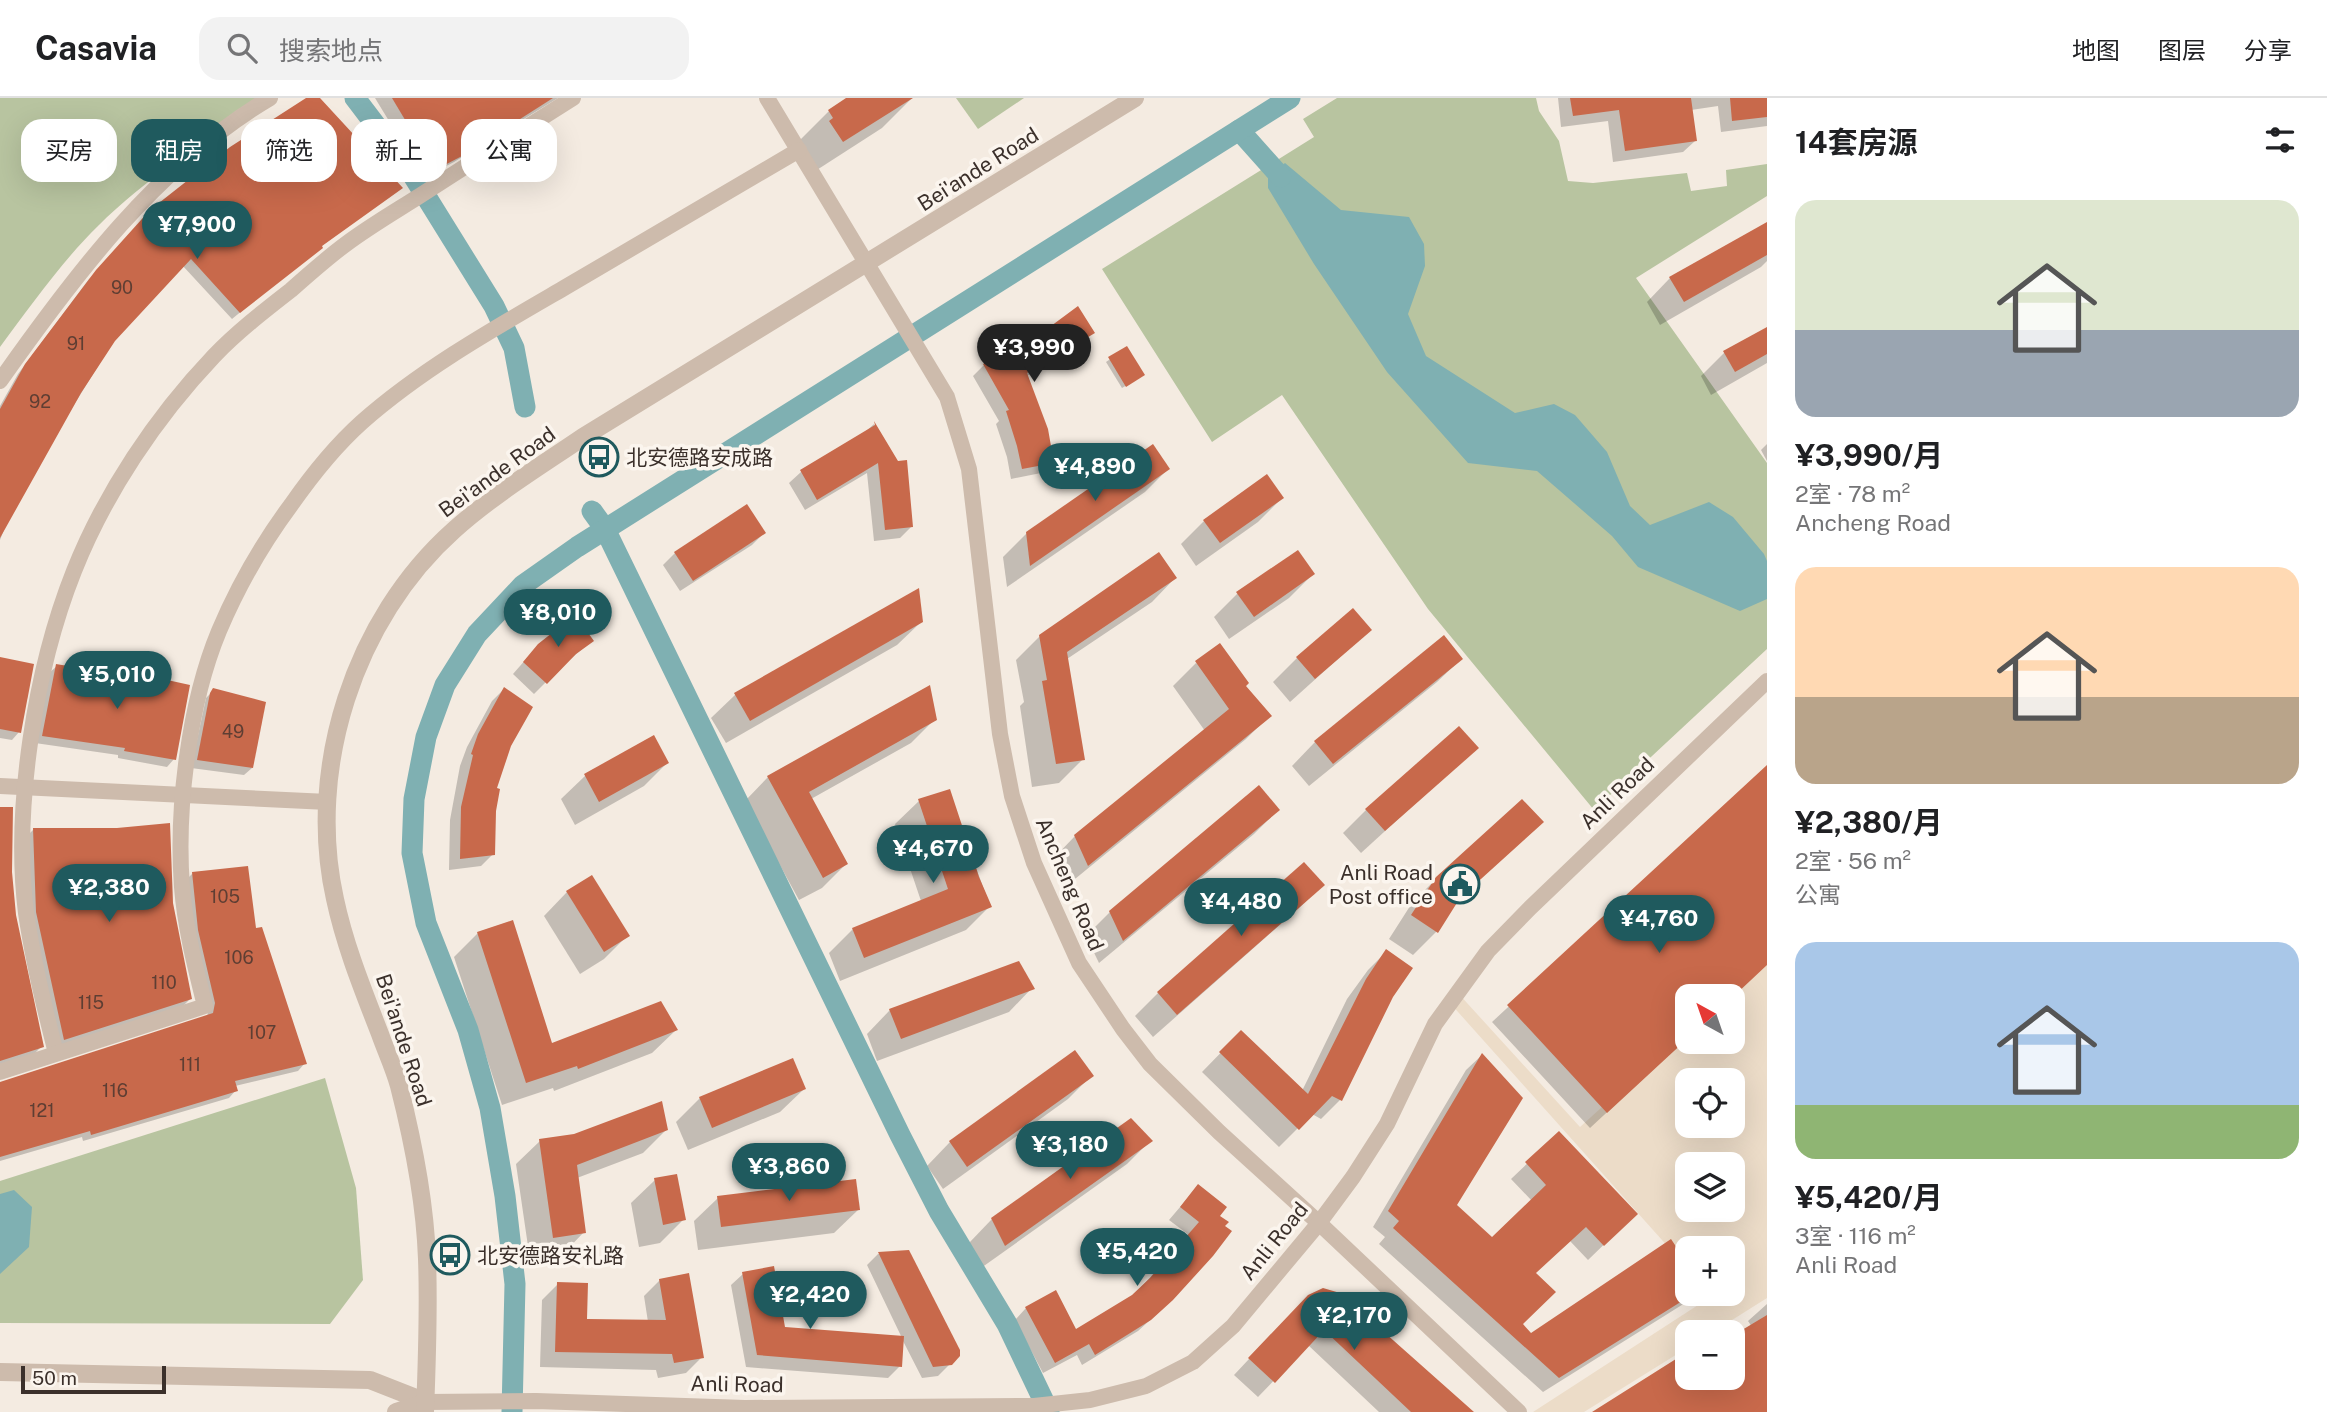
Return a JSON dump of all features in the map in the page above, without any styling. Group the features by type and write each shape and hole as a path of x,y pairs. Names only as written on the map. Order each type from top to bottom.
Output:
{"street":[{"path":"0,382 56,301 114,232 189,157 270,98"},
{"path":"56,1054 39,985 26,911 23,840 26,787 33,729 48,653 74,572 106,505 142,446 214,356 250,322 347,243 573,98"},
{"name":"Ancheng Road","path":"767,98 947,397 969,469 1000,734 1009,784 1034,863 1079,963 1123,1030 1150,1064 1219,1132 1519,1412"},
{"name":"Bei'ande Road","path":"426,1409 427,1256 415,1156 398,1083 346,942 334,897 328,849 332,757 341,716 365,651 396,598 419,567 453,530 497,496 583,437 1135,98"},
{"path":"0,1072 205,1006 188,937 182,887 183,795 195,719 218,633 242,580 281,518 320,464 363,422 415,382 485,336 799,150"},
{"name":"Anli Road","path":"396,1412 488,1401 745,1408 1034,1406 1090,1400 1146,1386 1193,1362 1233,1326 1319,1223 1353,1177 1387,1124 1435,1024 1488,951 1767,681"},
{"path":"0,786 328,802"},
{"name":"Anli Road","path":"0,1372 370,1380 426,1409"}],"green space":[{"path":"0,98 269,98 227,126 227,119 131,119 131,182 149,182 98,226 72,254 0,347"},
{"path":"956,98 1024,98 978,129"},
{"path":"1337,98 1536,98 1539,111 1559,141 1568,181 1593,183 1687,173 1691,191 1727,186 1726,170 1767,164 1767,196 1636,278 1767,463 1767,649 1594,810 1428,609 1282,395 1212,442 1102,269 1314,137 1303,119"},
{"path":"325,1078 356,1188 363,1280 330,1324 0,1323 0,1181"}],"shaded area":[{"path":"1767,957 1767,1298 1732,1320 1675,1320 1675,1355 1584,1412 1533,1412 1697,1306 1745,1306 1745,1236 1675,1236 1675,1255 1450,1003 1457,992 1580,1127 1675,1041 1675,1054 1745,1054 1745,984 1743,984"}],"water":[{"path":"1285,163 1341,210 1409,217 1424,244 1425,266 1408,314 1426,356 1515,413 1554,404 1575,415 1607,452 1630,506 1650,525 1709,502 1733,517 1767,561 1767,599 1740,611 1638,567 1612,536 1537,471 1468,463 1387,372 1314,264 1268,188 1268,176"},
{"path":"14,1190 32,1207 29,1247 0,1274 0,1194"}],"building":[{"path":"306,98 320,98 351,132 351,182 397,182 403,188 322,246 323,248 240,313 191,259 115,341 81,393 0,538 0,409 25,364 96,270 150,210 186,182 227,182 227,149 241,140 241,182 337,182 337,119 273,119"},
{"path":"392,98 553,98 520,119 461,119 461,157 447,164 447,119 405,119"},
{"path":"846,98 913,98 843,142 829,121 833,118 828,110"},
{"path":"1570,98 1691,98 1697,141 1625,151 1619,110 1573,116"},
{"path":"1730,98 1767,98 1767,117 1732,121"},
{"path":"1767,222 1767,255 1684,302 1669,277"},
{"path":"1078,306 1095,333 1027,373 1048,429 1054,463 1022,469 1006,411 1009,410 983,364 1051,326"},
{"path":"1767,327 1767,354 1735,372 1723,351"},
{"path":"1127,346 1145,375 1126,387 1108,357"},
{"path":"874,421 898,461 907,460 913,527 885,530 878,463 817,500 800,470 875,425"},
{"path":"1153,444 1170,469 1030,566 1026,532"},
{"path":"1267,474 1284,498 1220,543 1203,520"},
{"path":"747,504 766,533 693,581 674,552"},
{"path":"1298,550 1315,574 1254,617 1236,592"},
{"path":"1159,552 1177,578 1067,652 1085,760 1056,764 1042,681 1047,680 1039,635"},
{"path":"919,588 923,622 750,721 734,693"},
{"path":"1353,608 1372,630 1315,679 1296,657"},
{"path":"575,615 594,641 576,654 547,684 523,662 538,644"},
{"path":"1444,635 1463,659 1333,764 1314,741"},
{"path":"1220,643 1249,683 1246,686 1272,716 1088,866 1074,835 1229,709 1195,661"},
{"path":"0,657 34,664 21,733 0,729"},
{"path":"56,664 139,678 140,674 190,685 176,760 124,751 125,748 42,736"},
{"path":"930,685 937,720 809,792 848,864 823,878 767,776"},
{"path":"504,687 533,707 511,746 497,788 500,789 496,811 495,855 460,859 461,807 473,755 471,754 478,734"},
{"path":"213,688 266,702 253,768 197,760"},
{"path":"1459,726 1479,748 1385,831 1365,809"},
{"path":"654,735 669,763 599,802 584,774"},
{"path":"1767,765 1767,965 1745,986 1675,984 1675,1050 1607,1113 1507,1005"},
{"path":"1259,785 1280,810 1123,941 1109,911"},
{"path":"950,789 979,877 992,907 864,958 852,928 948,889 918,799"},
{"path":"1522,799 1544,822 1460,898 1438,933 1411,915 1436,877"},
{"path":"0,807 13,807 12,872 16,915 44,1047 0,1061"},
{"path":"170,823 173,903 192,999 64,1040 36,912 33,828 117,828"},
{"path":"1304,862 1325,885 1177,1015 1157,992"},
{"path":"248,866 256,928 262,927 307,1064 235,1081 238,1091 91,1135 90,1131 0,1157 0,1082 213,1013 215,1003 198,930 192,872"},
{"path":"592,875 630,936 604,952 566,891"},
{"path":"513,920 552,1043 661,1001 678,1030 578,1069 577,1066 526,1083 477,932"},
{"path":"1386,949 1413,968 1393,997 1342,1101 1332,1096 1299,1130 1219,1052 1241,1030 1308,1094 1366,979"},
{"path":"1019,961 1035,989 901,1039 889,1009"},
{"path":"1075,1050 1094,1076 967,1167 949,1141"},
{"path":"1482,1053 1523,1098 1457,1205 1492,1237 1546,1185 1525,1162 1559,1131 1638,1214 1604,1246 1586,1227 1536,1273 1556,1292 1523,1324 1531,1333 1671,1239 1675,1245 1675,1306 1559,1378 1393,1228 1399,1221 1388,1211"},
{"path":"793,1058 806,1089 712,1128 699,1097"},
{"path":"662,1101 668,1130 577,1165 586,1233 553,1238 539,1139 574,1134"},
{"path":"1131,1118 1153,1141 1005,1246 991,1218"},
{"path":"677,1174 686,1220 663,1225 654,1178"},
{"path":"856,1179 860,1210 721,1227 717,1196"},
{"path":"1198,1184 1227,1207 1220,1216 1229,1222 1225,1226 1232,1231 1213,1256 1151,1320 1095,1355 1089,1344 1055,1363 1025,1307 1056,1290 1076,1329 1132,1295 1199,1222 1180,1207"},
{"path":"909,1250 960,1350 960,1356 952,1365 933,1367 878,1252"},
{"path":"774,1266 785,1327 904,1336 902,1367 757,1355 742,1272"},
{"path":"689,1273 704,1358 674,1363 672,1354 555,1352 557,1282 588,1283 587,1319 666,1320 659,1279"},
{"path":"1323,1288 1340,1293 1474,1412 1411,1412 1324,1330 1275,1383 1248,1358 1308,1295"},
{"path":"1767,1315 1767,1412 1592,1412 1675,1360 1675,1390 1745,1390 1745,1328"}],"waterway":[{"path":"355,98 409,169 494,306 514,348 525,407"},
{"path":"512,1412 515,1284 505,1196 490,1108 468,1030 426,923 412,853 414,799 426,737 445,685 477,634 523,585 577,547 1290,98"},
{"path":"1239,130 1281,177"},
{"path":"592,511 605,529 900,1135 939,1211 1007,1324 1049,1412"}],"place":[{"name":"北安德路安成路","path":"599,457"},
{"name":"Anli Road Post office","path":"1460,884"},
{"name":"北安德路安礼路","path":"450,1255"}]}
